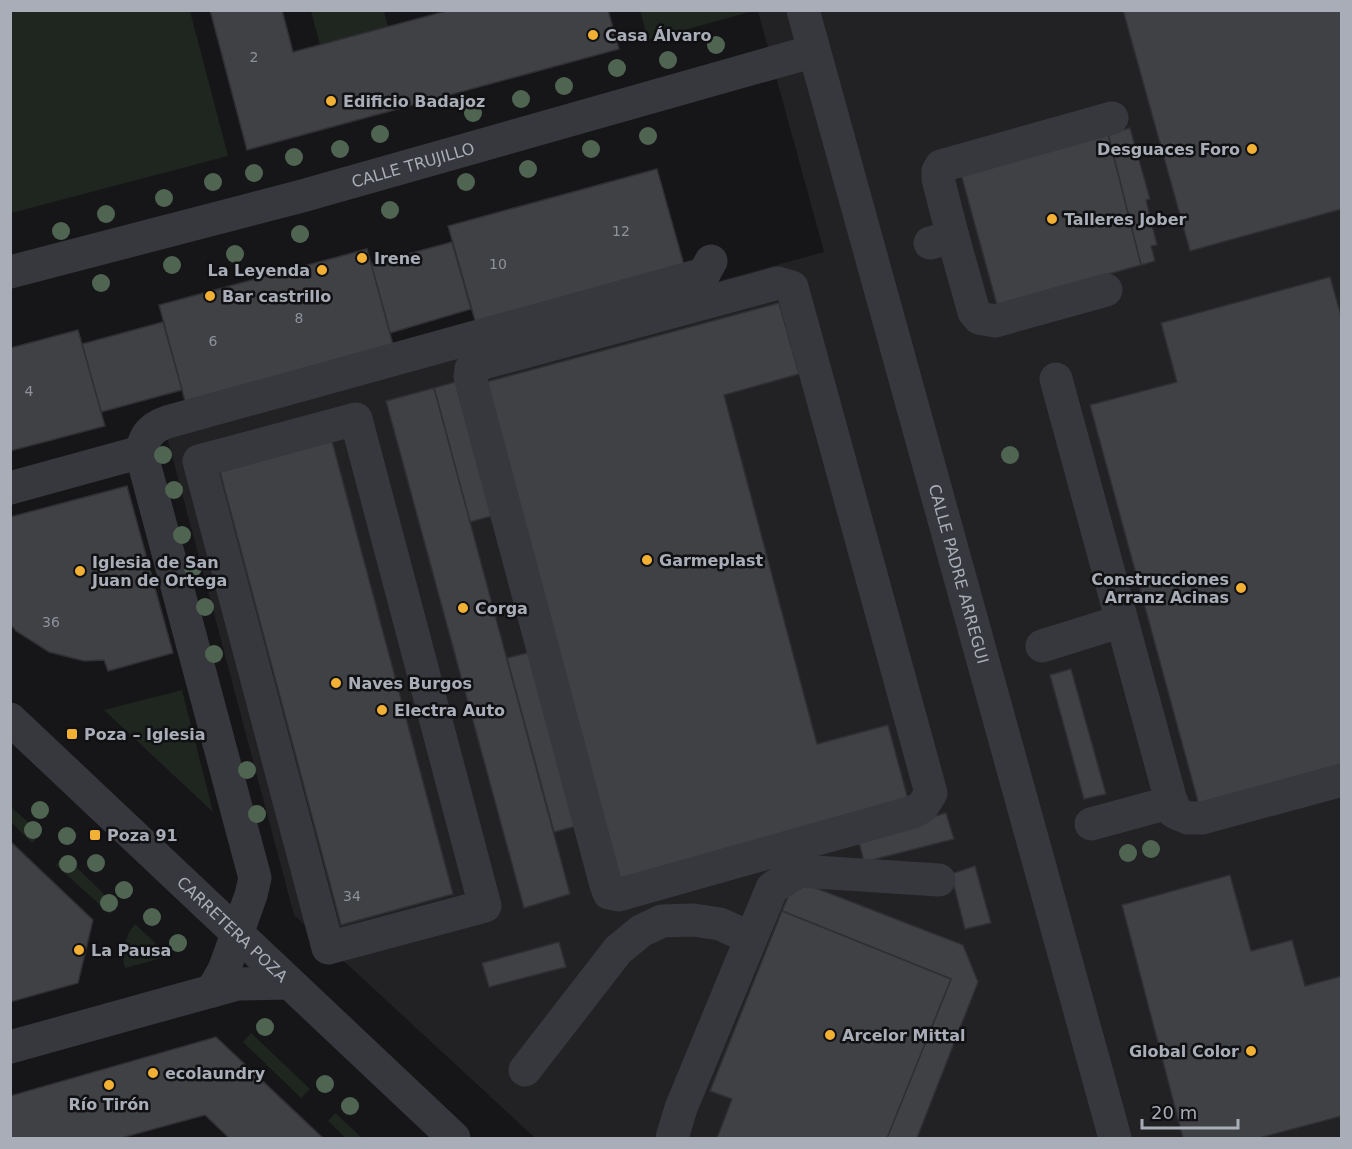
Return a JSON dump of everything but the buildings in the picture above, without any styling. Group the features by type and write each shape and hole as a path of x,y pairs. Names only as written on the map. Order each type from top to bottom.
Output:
{"street":[{"name":"CALLE PADRE ARREGUI","path":"803,10 1115,1138"},
{"name":"CALLE TRUJILLO","path":"10,272 303,196 814,51"},
{"path":"1106,290 996,321 979,318 974,312 942,240 938,171 941,166 1112,118"},
{"path":"212,991 224,970 255,878 141,452 145,437 154,426 704,274 711,261"},
{"path":"778,283 792,287 931,793 921,807 913,812 618,895 609,892 603,874 470,377 471,369 487,362 778,283"},
{"path":"1056,379 1174,812 1188,818 1202,818 1341,780"},
{"path":"10,1047 237,984 291,985 328,948 485,906 357,419 200,461 328,948"},
{"path":"10,488 141,452"},
{"path":"1041,646 1122,621"},
{"name":"CARRETERA POZA","path":"10,719 454,1138"},
{"path":"1091,824 1172,802"},
{"path":"672,1138 681,1108 772,888 799,871 939,880"},
{"path":"525,1070 618,950 641,931 662,921 693,920 720,924 751,938"}],"shaded area":[{"path":"11,10 190,11 228,156 11,213"},
{"path":"640,10 753,10 753,11 648,40"},
{"path":"311,11 384,11 388,27 320,45"},
{"path":"758,11 1341,11 1341,1138 535,1138 294,915 166,433 824,252"},
{"path":"182,690 213,812 104,710"},
{"path":"10,806 41,834 32,843 11,822"},
{"path":"64,855 116,906 110,914 56,865"},
{"path":"135,924 169,956 125,968 124,945"},
{"path":"251,1033 310,1089 301,1098 243,1042"},
{"path":"335,1113 362,1138 346,1138 328,1121"}],"place":[{"name":"Casa Álvaro","path":"593,35"},
{"name":"Edificio Badajoz","path":"331,101"},
{"name":"Desguaces Foro","path":"1252,149"},
{"name":"Talleres Jober","path":"1052,219"},
{"name":"Irene","path":"362,258"},
{"name":"La Leyenda","path":"322,270"},
{"name":"Bar castrillo","path":"210,296"},
{"name":"Garmeplast","path":"647,560"},
{"name":"Iglesia de San Juan de Ortega","path":"80,571"},
{"name":"Construcciones Arranz Acinas","path":"1241,588"},
{"name":"Corga","path":"463,608"},
{"name":"Naves Burgos","path":"336,683"},
{"name":"Electra Auto","path":"382,710"},
{"name":"Poza – Iglesia","path":"72,734"},
{"name":"Poza 91","path":"95,835"},
{"name":"La Pausa","path":"79,950"},
{"name":"Arcelor Mittal","path":"830,1035"},
{"name":"Global Color","path":"1251,1051"},
{"name":"ecolaundry","path":"153,1073"},
{"name":"Río Tirón","path":"109,1085"}]}
